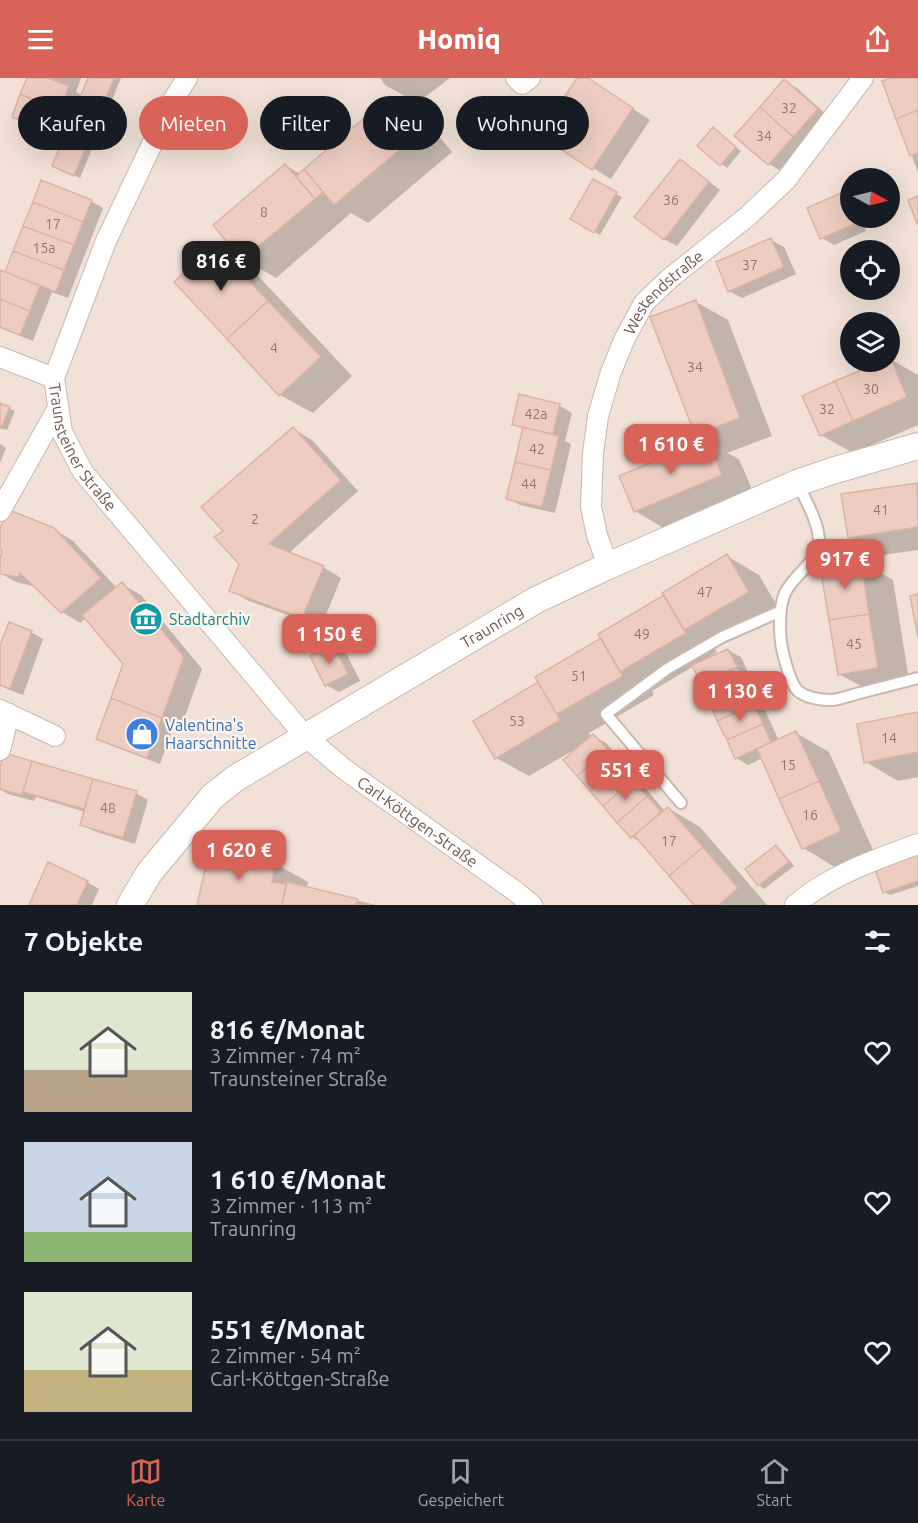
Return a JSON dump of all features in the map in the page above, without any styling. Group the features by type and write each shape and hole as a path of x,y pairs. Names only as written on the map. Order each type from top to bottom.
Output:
{"street":[{"name":"Traunsteiner Straße","path":"187,78 172,102 106,241 54,378 62,432 83,472 305,736"},
{"path":"516,78 522,84 530,78"},
{"name":"Westendstraße","path":"608,566 597,535 591,507 593,453 598,416 611,372 624,340 644,303 669,279 748,216 786,180 863,78"},
{"path":"0,357 54,378"},
{"path":"0,511 58,408"},
{"name":"Traunring","path":"130,905 149,873 213,796 236,777 536,600 797,483 918,446"},
{"path":"0,750 5,712 55,736"},
{"name":"Carl-Köttgen-Straße","path":"305,736 344,769 532,905"},
{"path":"795,905 807,895 856,868 918,844"}],"lane":[{"path":"797,483 819,539 817,551 785,594 781,611 783,652 797,690 812,699 836,700 918,678"},
{"path":"681,803 606,714 667,669 722,637 781,611"}],"shaded area":[{"path":"0,78 918,78 918,905 0,905"}],"building":[{"path":"27,78 47,78 69,86 65,96 20,94"},
{"path":"88,78 114,78 107,96 81,96"},
{"path":"577,78 588,78 633,108 592,170 562,150 589,150 589,96 565,96"},
{"path":"890,78 918,78 918,110 896,119 882,81"},
{"path":"784,79 818,109 793,137 760,107"},
{"path":"18,100 18,119 12,117"},
{"path":"760,107 793,137 768,165 734,136"},
{"path":"918,110 918,153 910,156 896,119"},
{"path":"363,119 363,150 400,150 334,205 304,169 326,150 351,150 351,129"},
{"path":"713,127 736,147 720,166 697,146"},
{"path":"59,150 85,150 74,176 52,166"},
{"path":"680,159 709,182 664,240 634,217"},
{"path":"285,164 315,199 242,260 213,225"},
{"path":"304,169 323,192 315,199 296,176"},
{"path":"593,179 617,192 594,233 570,219"},
{"path":"41,180 92,200 83,222 33,202"},
{"path":"840,193 840,228 846,228 820,239 807,208"},
{"path":"918,196 918,224 917,224 908,200"},
{"path":"33,202 83,222 74,245 23,226"},
{"path":"23,226 74,245 64,270 13,251"},
{"path":"771,238 784,267 728,292 716,262"},
{"path":"215,244 268,301 227,339 174,282"},
{"path":"13,251 64,270 56,292 5,272"},
{"path":"0,270 40,286 30,311 0,299"},
{"path":"0,299 30,311 20,335 0,327"},
{"path":"696,300 740,418 695,435 650,317"},
{"path":"268,301 321,357 279,396 227,339"},
{"path":"856,372 896,372 907,397 853,421 835,381"},
{"path":"835,381 853,421 820,436 802,396"},
{"path":"519,394 560,404 553,434 512,425"},
{"path":"0,403 10,407 1,428 0,428"},
{"path":"293,427 341,480 269,544 324,566 302,618 229,591 239,564 214,537 223,531 201,507"},
{"path":"523,427 559,436 551,470 515,462"},
{"path":"707,439 722,475 634,512 619,476"},
{"path":"515,462 551,470 542,507 506,499"},
{"path":"917,483 918,527 848,538 841,494"},
{"path":"7,509 54,528 101,578 61,613 20,573 18,577 0,574 2,551 0,550 0,529"},
{"path":"727,554 749,592 684,630 662,593"},
{"path":"861,559 869,614 829,620 820,566"},
{"path":"122,582 184,657 162,718 111,698 123,664 82,615"},
{"path":"918,594 918,638 910,596"},
{"path":"664,595 686,633 620,672 598,634"},
{"path":"869,614 878,668 838,675 829,620"},
{"path":"9,622 32,631 10,689 0,685 0,645"},
{"path":"601,638 623,676 557,714 535,677"},
{"path":"333,645 348,674 325,686 310,656"},
{"path":"728,649 737,667 701,684 692,665"},
{"path":"737,667 745,686 709,702 701,684"},
{"path":"538,682 560,720 495,759 473,721"},
{"path":"745,686 754,704 717,721 709,702"},
{"path":"111,698 162,718 147,758 96,739"},
{"path":"754,704 763,724 727,740 717,721"},
{"path":"918,712 918,752 864,763 857,724"},
{"path":"763,724 771,742 735,759 727,740"},
{"path":"796,731 819,781 779,799 757,749"},
{"path":"593,734 607,749 577,776 563,760"},
{"path":"607,749 620,764 590,791 577,776"},
{"path":"4,753 32,761 22,795 0,789 0,767"},
{"path":"32,761 93,779 84,809 23,792"},
{"path":"620,764 633,780 603,806 590,791"},
{"path":"93,779 137,791 123,838 80,825"},
{"path":"633,780 647,796 617,823 603,806"},
{"path":"819,781 841,831 802,849 779,799"},
{"path":"647,796 661,812 631,838 617,823"},
{"path":"668,807 703,847 669,876 634,835"},
{"path":"776,845 789,862 758,886 745,869"},
{"path":"210,847 276,862 272,882 286,884 282,905 197,905"},
{"path":"703,847 738,888 719,905 694,905 669,876"},
{"path":"918,854 918,881 883,893 875,869"},
{"path":"48,862 88,881 77,905 29,905"},
{"path":"287,882 358,899 356,905 282,905"}],"place":[{"name":"Stadtarchiv","path":"146,619"},
{"name":"Valentina's Haarschnitte","path":"142,734"}]}
